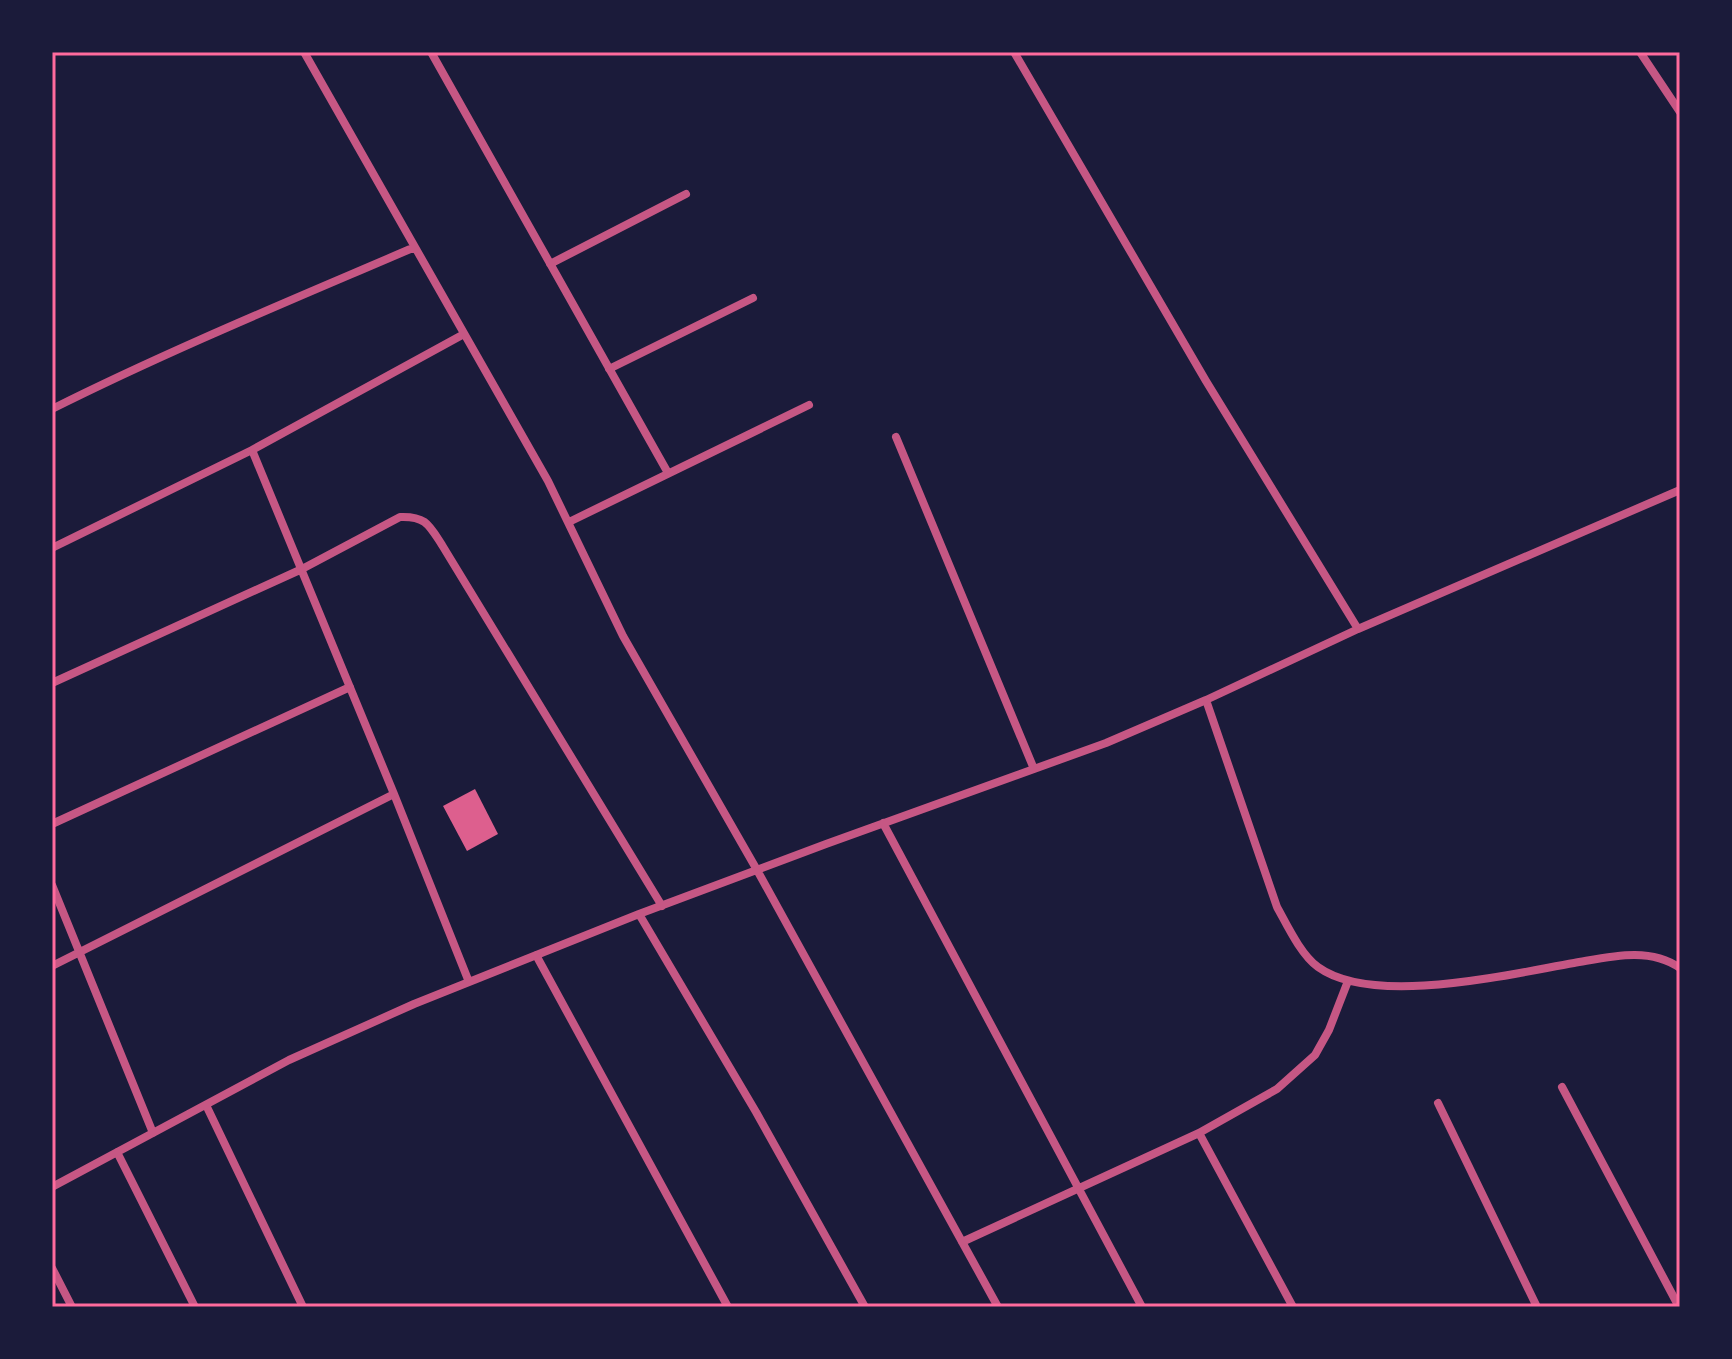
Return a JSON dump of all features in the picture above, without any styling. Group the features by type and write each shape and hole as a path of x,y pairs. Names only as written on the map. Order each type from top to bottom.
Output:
{"street":[{"path":"304,52 548,481 623,636 757,870 998,1307"},
{"path":"431,52 668,473"},
{"path":"1014,52 1206,381 1358,629"},
{"path":"1640,52 1680,112"},
{"path":"550,264 686,194"},
{"path":"52,409 415,247"},
{"path":"609,369 753,298"},
{"path":"52,548 252,450 464,334"},
{"path":"569,522 809,405"},
{"path":"896,437 1034,769"},
{"path":"252,450 469,982"},
{"path":"52,1187 289,1060 414,1004 639,914 1106,743 1358,629 1680,490"},
{"path":"52,683 302,569 400,517 415,516 428,524 662,906"},
{"path":"52,824 350,687"},
{"path":"1206,700 1277,907 1294,939 1317,967 1348,981 1393,987 1467,981 1621,955 1655,956 1680,968"},
{"path":"52,966 394,794"},
{"path":"883,823 1142,1307"},
{"path":"52,885 153,1133"},
{"path":"639,914 756,1112 865,1307"},
{"path":"536,955 728,1307"},
{"path":"962,1242 1199,1133 1277,1089 1315,1055 1329,1030 1348,981"},
{"path":"1562,1087 1676,1292 1679,1307"},
{"path":"1438,1103 1537,1307"},
{"path":"206,1105 303,1307"},
{"path":"1199,1133 1293,1307"},
{"path":"117,1152 195,1307"},
{"path":"52,1268 72,1307"}],"building":[{"path":"475,789 498,834 467,851 443,806"}]}
